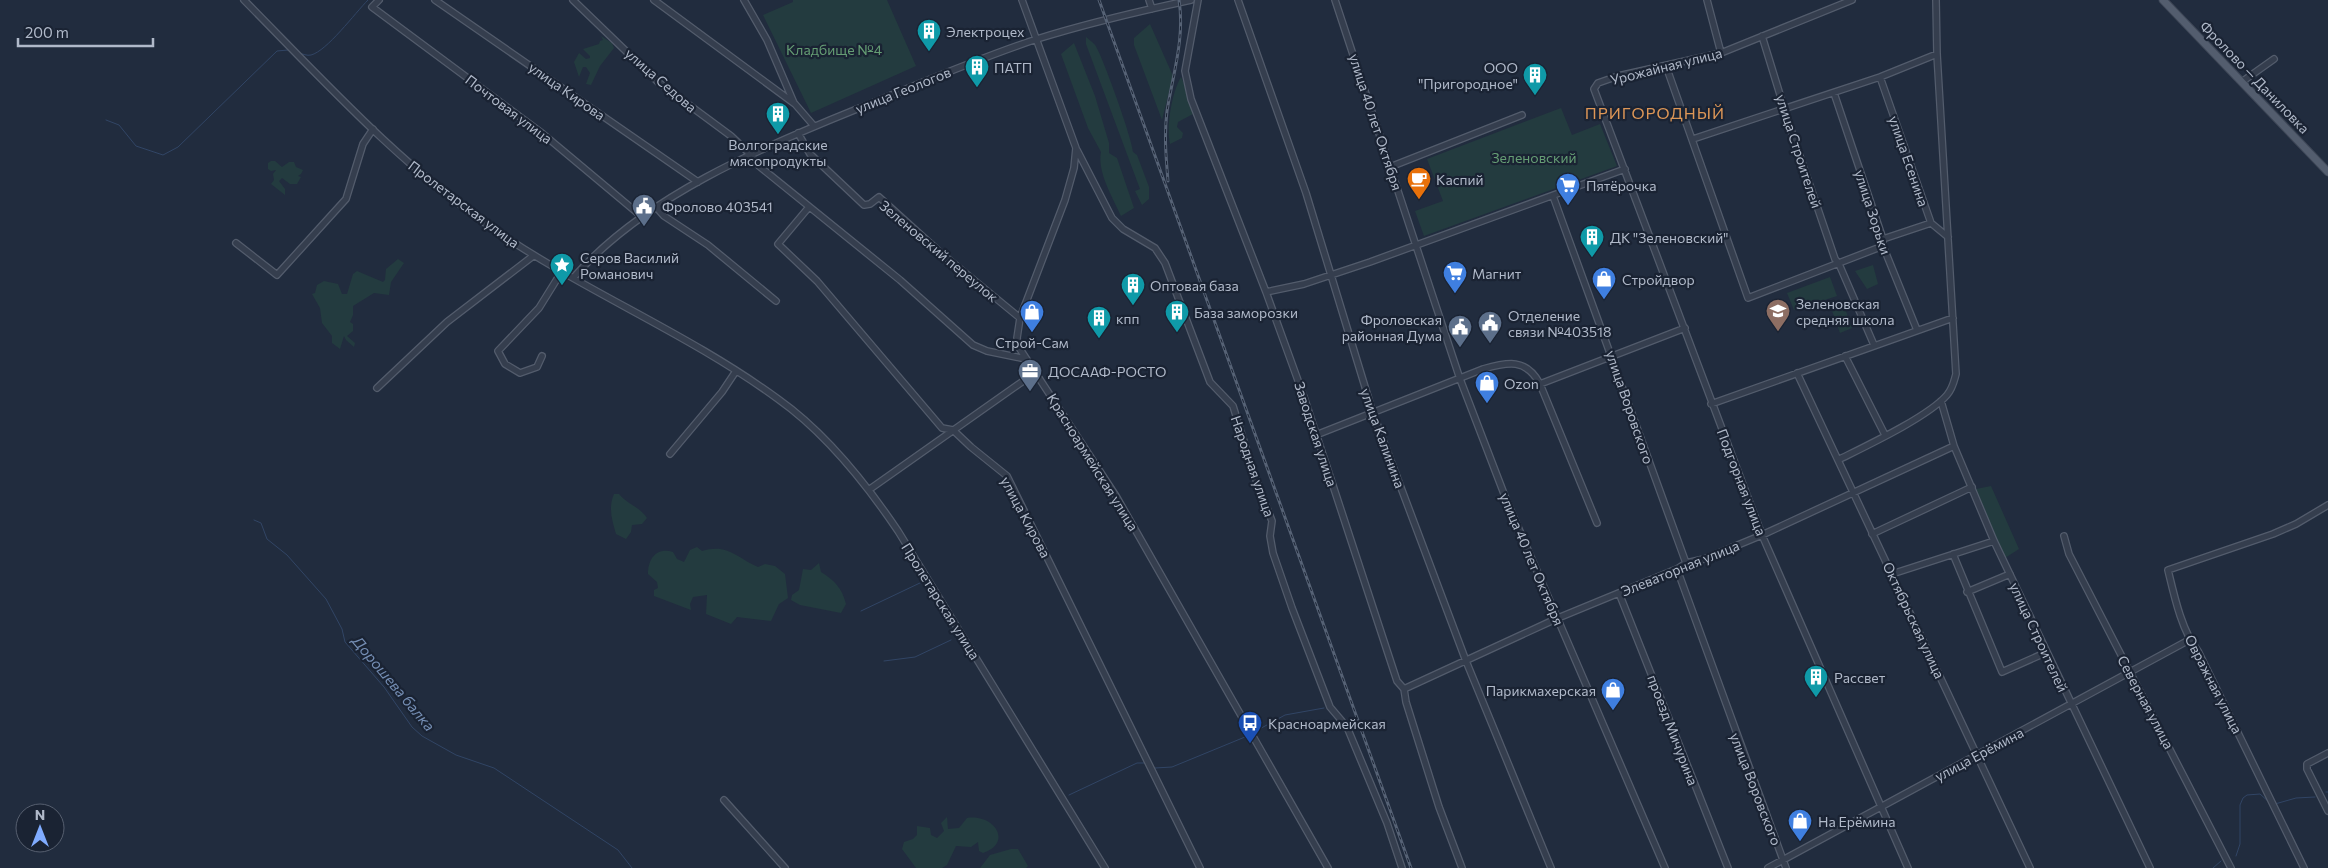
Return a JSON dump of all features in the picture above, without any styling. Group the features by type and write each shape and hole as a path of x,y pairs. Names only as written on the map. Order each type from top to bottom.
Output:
{"main road":[{"name":"Фролово — Даниловка","path":"2164,0 2328,172"}],"street":[{"name":"Пролетарская улица","path":"244,0 309,68 373,129 444,191 490,227 533,256 697,346 736,371 780,400 834,448 870,489 1033,748 1105,868"},
{"name":"Почтовая улица","path":"378,0 372,7 543,134 641,216"},
{"name":"улица Кирова","path":"435,0 698,182"},
{"name":"улица Седова","path":"573,0 658,82 731,136 752,156"},
{"path":"654,0 795,104 814,126"},
{"path":"744,0 767,40 795,104"},
{"path":"1022,0 1038,39 1076,148 1074,168 1065,200 1020,318 1017,338 1021,352 1026,359"},
{"path":"1150,0 1152,9 1192,0"},
{"name":"Заводская улица","path":"1198,0 1185,72 1191,99 1266,292 1316,435 1397,681 1404,689 1406,702 1439,807 1462,868"},
{"name":"улица Калинина","path":"1238,0 1306,192 1373,413 1466,661 1551,868"},
{"name":"улица 40 лет Октября","path":"1335,0 1460,379 1506,499 1665,868"},
{"path":"1706,0 1721,53"},
{"name":"Урожайная улица","path":"1594,89 1598,83 1618,76 1721,53 1852,0"},
{"path":"1838,460 1885,435 1941,401 1952,388 1956,374 1937,54 1936,0"},
{"name":"улица Геологов","path":"574,278 613,238 641,216 698,182 798,133 978,60 1038,39 1106,19 1152,9"},
{"name":"улица Строителей","path":"1762,36 1829,244 1839,264"},
{"path":"1693,139 1880,77 1937,54"},
{"path":"2242,81 2274,59"},
{"path":"1666,66 1748,298 1883,246"},
{"name":"улица Есенина","path":"1880,77 1931,224 1948,238"},
{"name":"Подгорная улица","path":"1594,89 1685,328 1711,404 1762,535 1908,868"},
{"name":"улица Зорьки","path":"1834,93 1883,239 1883,246 1917,330"},
{"path":"1390,167 1522,115"},
{"path":"236,243 278,275 346,199 362,144 373,129"},
{"name":"Зеленовский переулок","path":"798,133 810,154 864,205 870,204 879,197 942,254 1020,318"},
{"name":"Народная улица","path":"1076,148 1112,218 1123,229 1155,248 1165,263 1210,382 1233,406 1255,477 1272,521 1270,536 1273,552 1292,608 1330,706 1347,727 1402,868"},
{"path":"752,156 759,166 900,280 973,345 987,351 1026,359"},
{"path":"1266,292 1304,284 1625,169"},
{"name":"улица Воровского","path":"1553,196 1686,563"},
{"path":"656,207 664,216 708,245 776,301"},
{"name":"улица Кирова","path":"809,208 778,244 817,281 942,428 953,430 1008,476 1200,868"},
{"path":"1883,239 1931,224"},
{"path":"377,388 447,322 533,256"},
{"path":"1839,264 1874,345"},
{"path":"542,356 537,367 520,373 506,364 498,351 540,308 562,272"},
{"path":"1711,404 1953,318"},
{"path":"1540,384 1685,328"},
{"path":"1845,356 1885,435"},
{"name":"Красноармейская улица","path":"1026,359 1116,496 1328,868"},
{"path":"1316,435 1497,365 1514,364 1530,369 1540,384 1597,523"},
{"path":"670,454 722,392 736,371"},
{"path":"870,489 1036,372"},
{"name":"Октябрьская улица","path":"1797,373 2030,868"},
{"name":"улица Строителей","path":"1941,401 1954,446 1994,541 2150,868"},
{"name":"Элеваторная улица","path":"1404,689 1558,618 1676,569 1686,563 1704,558 1762,535 1954,446"},
{"path":"1872,534 1972,487"},
{"name":"Овражная улица","path":"2304,868 2248,750 2198,651 2189,640 2173,592 2168,570 2273,534 2296,524 2328,505"},
{"name":"Северная улица","path":"2064,536 2069,554 2231,868"},
{"path":"1892,574 1994,541"},
{"path":"1952,554 2002,672 2047,652"},
{"name":"улица Воровского","path":"1676,569 1786,868"},
{"path":"1967,592 2010,574"},
{"name":"проезд Мичурина","path":"1619,593 1728,868"},
{"name":"улица Ерёмина","path":"1768,868 2189,640"},
{"path":"2328,753 2307,764 2306,769 2328,811"},
{"path":"724,800 785,868"}],"green space":[{"name":"Кладбище №4","path":"793,0 887,0 916,66 811,113 763,15 793,2"},
{"path":"1150,24 1173,76 1162,120 1134,45 1134,38"},
{"path":"601,36 612,43 614,48 600,66 591,85 586,84 590,73 586,67 583,67 579,77 574,62 579,53 586,59 590,58 583,49 599,44 603,40"},
{"path":"1086,37 1095,45 1099,52 1123,116 1133,152 1137,155 1149,187 1149,199 1142,205 1135,191 1140,189 1086,44"},
{"path":"1074,43 1095,96 1109,143 1109,153 1117,158 1134,208 1121,216 1103,176 1100,160 1101,152 1088,128 1061,54"},
{"path":"1181,77 1193,114 1178,122 1177,127 1183,133 1182,138 1170,144 1171,110 1175,91"},
{"name":"Зеленовский","path":"1561,108 1572,135 1600,124 1617,166 1424,236 1415,211 1443,201 1427,159"},
{"path":"275,161 282,167 289,162 294,162 296,167 303,170 298,176 301,177 297,184 290,184 282,178 279,181 285,189 285,195 271,184 276,170 271,171 268,169 268,163"},
{"path":"398,259 404,263 391,282 389,295 374,293 353,306 353,315 350,322 353,324 353,331 347,336 355,343 354,347 344,336 340,349 332,343 332,336 322,323 320,308 312,294 315,293 317,285 324,281 338,284 342,294 347,294 353,274 357,271 383,282 386,269"},
{"path":"1873,265 1878,284 1867,289 1855,271"},
{"path":"1830,277 1837,296 1794,310 1787,293"},
{"path":"1843,303 1852,328 1840,333 1831,308"},
{"path":"1991,486 2019,549 2005,558 1976,489"},
{"path":"614,494 619,494 647,518 642,524 632,525 631,532 626,539 616,534 613,524 611,509"},
{"path":"697,547 702,551 711,549 725,550 758,567 765,564 775,566 785,574 788,598 779,604 771,621 737,617 731,624 706,614 707,595 693,597 690,604 691,610 654,596 654,590 658,588 657,582 648,574 648,568 654,555 662,551 673,552 677,559 684,562 690,550"},
{"path":"819,563 821,572 840,589 846,604 841,613 800,605 791,600 792,595 799,590 803,569 811,570"},
{"path":"947,817 948,829 959,828 967,818 986,820 997,830 999,836 997,843 983,853 979,851 978,842 971,847 956,846 947,865 942,868 916,868 902,849 904,842 913,839 917,835 917,826 930,828 931,835 937,838 944,831 941,823"},
{"path":"1018,849 1028,866 1026,868 980,868 990,855"}],"waterway":[{"path":"299,53 311,55 325,47 368,0"},
{"path":"106,120 119,125 136,146 163,155 178,147 277,51 288,50"},
{"name":"Дорошева балка","path":"254,520 261,523 267,539 287,555 326,599 342,629 345,642 384,687 412,727 422,736 456,755 494,768 618,850 632,868"},
{"path":"861,611 922,582"},
{"path":"884,661 915,657 951,640"},
{"path":"1256,731 1285,715 1324,708"},
{"path":"1155,768 1172,767 1245,737"},
{"path":"1069,795 1137,763 1144,763"},
{"path":"2236,856 2240,844 2240,805 2243,798 2247,795 2260,794 2269,802"},
{"path":"2275,804 2296,798 2315,797"},
{"path":"2213,868 2221,861"}],"railway":[{"path":"1099,0 1411,868"},
{"path":"1168,181 1166,120 1179,42 1179,0"}],"place":[{"name":"Электроцех","path":"929,52"},
{"name":"ПАТП","path":"977,88"},
{"name":"ООО \"Пригородное\"","path":"1535,96"},
{"name":"Волгоградские мясопродукты","path":"778,135"},
{"name":"Каспий","path":"1419,200"},
{"name":"Пятёрочка","path":"1568,206"},
{"name":"Фролово 403541","path":"644,227"},
{"name":"ДК \"Зеленовский\"","path":"1592,258"},
{"name":"Серов Василий Романович","path":"562,286"},
{"name":"Магнит","path":"1455,294"},
{"name":"Стройдвор","path":"1604,300"},
{"name":"Оптовая база","path":"1133,306"},
{"name":"Зеленовская средняя школа","path":"1778,332"},
{"name":"Строй-Сам","path":"1032,333"},
{"name":"База заморозки","path":"1177,333"},
{"name":"кпп","path":"1099,339"},
{"name":"Отделение связи №403518","path":"1490,344"},
{"name":"Фроловская районная Дума","path":"1460,348"},
{"name":"ДОСААФ-РОСТО","path":"1030,392"},
{"name":"Ozon","path":"1487,404"},
{"name":"Рассвет","path":"1816,698"},
{"name":"Парикмахерская","path":"1613,711"},
{"name":"Красноармейская","path":"1250,744"},
{"name":"На Ерёмина","path":"1800,842"}],"district":[{"name":"ПРИГОРОДНЫЙ","path":"1655,112"}]}
